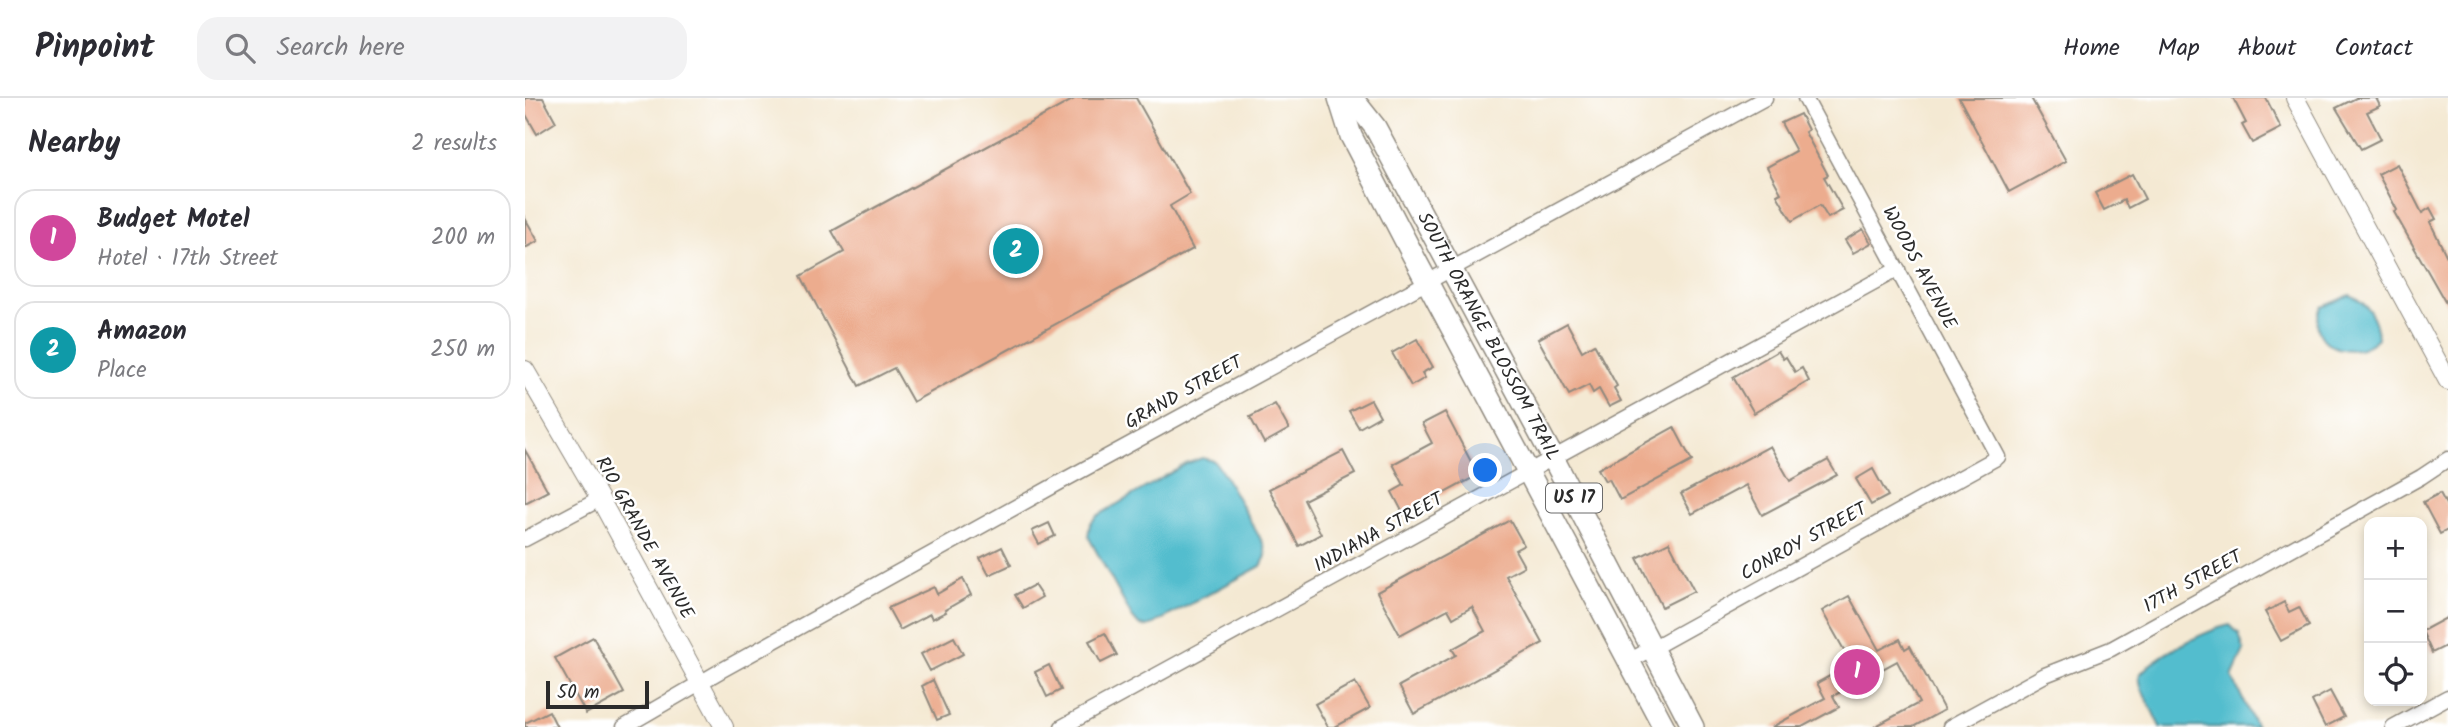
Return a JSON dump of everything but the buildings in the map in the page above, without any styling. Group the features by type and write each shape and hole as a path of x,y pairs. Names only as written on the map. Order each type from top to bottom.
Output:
{"main road":[{"name":"SOUTH ORANGE BLOSSOM TRAIL","path":"1339,98 1352,136 1427,282 1664,727"},
{"name":"SOUTH ORANGE BLOSSOM TRAIL","path":"1352,98 1375,127 1553,458 1693,727"}],"street":[{"name":"GRAND STREET","path":"624,727 1765,98"},
{"name":"WOODS AVENUE","path":"1805,98 1998,457"},
{"path":"2295,98 2448,381"},
{"name":"INDIANA STREET","path":"1062,727 1898,269"},
{"name":"RIO GRANDE AVENUE","path":"528,382 600,499 724,727"},
{"name":"CONROY STREET","path":"1629,661 1998,457"},
{"name":"17TH STREET","path":"1950,727 2045,675 2111,649 2421,477 2448,459"},
{"path":"525,539 600,499"},
{"path":"2393,727 2448,697"}],"water":[{"path":"2350,295 2370,312 2376,324 2378,338 2368,346 2344,349 2324,340 2319,331 2318,320 2322,307"},
{"path":"1202,458 1214,461 1223,473 1264,545 1266,556 1261,566 1148,627 1139,625 1088,536 1090,524 1097,516 1186,464"},
{"path":"2230,625 2239,634 2244,650 2232,677 2256,727 2160,727 2141,687 2139,676 2155,661 2181,645"}],"place":[{"name":"Amazon","path":"1016,251"},
{"name":"Budget Motel","path":"1857,672"}]}
